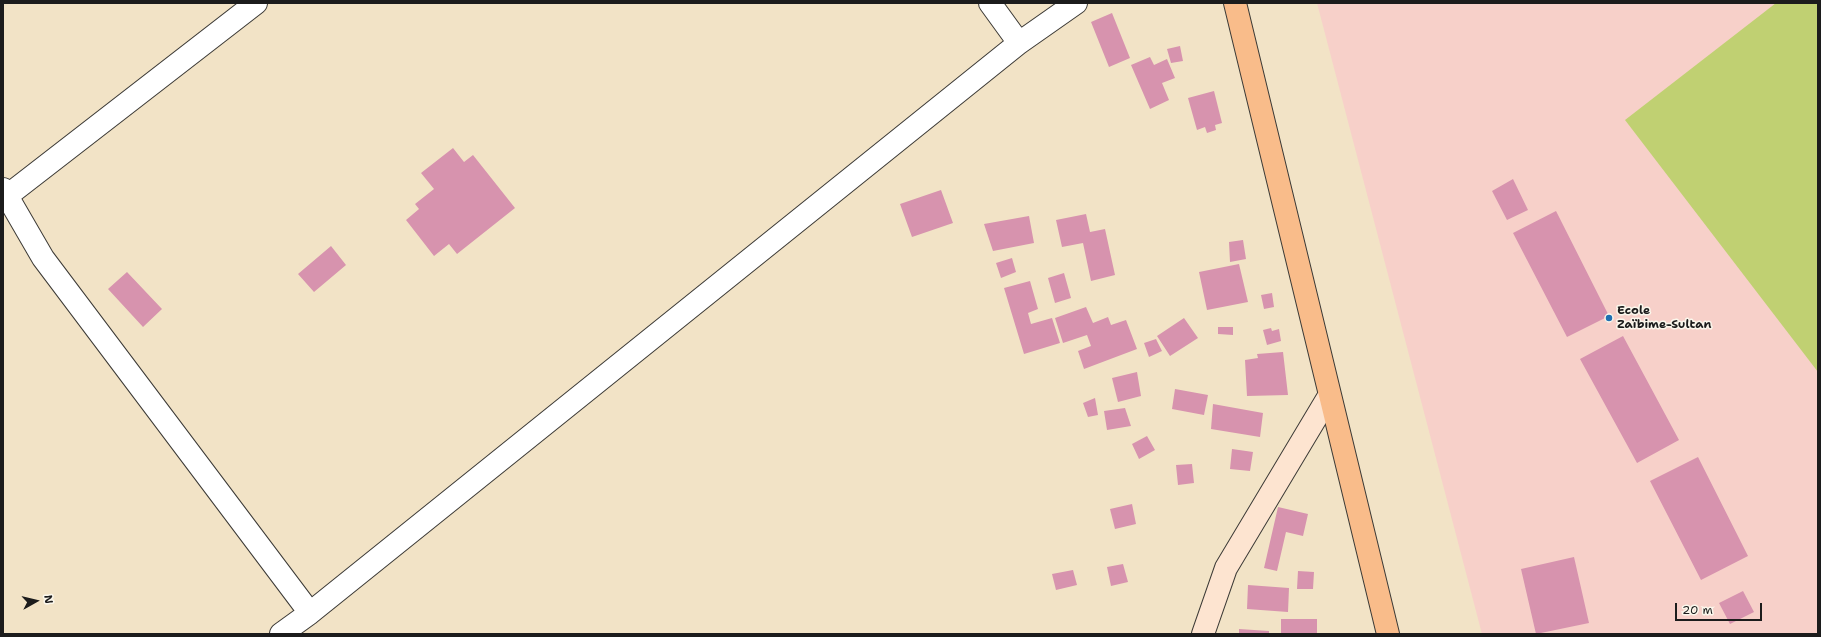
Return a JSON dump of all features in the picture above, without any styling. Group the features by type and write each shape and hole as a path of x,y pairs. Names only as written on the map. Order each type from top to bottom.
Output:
{"main road":[{"path":"1235,3 1329,396 1388,634"},
{"path":"1204,634 1226,568 1329,396"}],"street":[{"path":"256,3 5,195 43,258 310,613"},
{"path":"990,3 1019,43"},
{"path":"281,634 310,613 1019,43 1076,3"}],"shaded area":[{"name":"Ecole Zaïbime-Sultan","path":"1317,3 1818,3 1818,634 1482,634"}],"green space":[{"path":"1776,3 1818,3 1818,372 1625,120"}],"building":[{"path":"1112,13 1130,58 1109,67 1091,22"},
{"path":"1180,46 1183,61 1171,63 1167,49"},
{"path":"1150,57 1154,65 1167,59 1175,78 1162,83 1169,100 1150,109 1131,65"},
{"path":"1214,91 1222,123 1215,125 1216,130 1207,133 1205,127 1197,130 1188,98"},
{"path":"453,148 464,162 473,155 515,208 457,254 449,244 434,256 406,220 419,209 415,204 434,189 421,173"},
{"path":"1513,179 1528,210 1507,220 1492,191"},
{"path":"941,190 953,223 912,237 900,204"},
{"path":"1556,211 1609,316 1567,337 1513,233"},
{"path":"1086,214 1090,232 1105,229 1115,275 1091,281 1083,243 1062,247 1056,220"},
{"path":"1029,216 1034,243 993,251 984,224"},
{"path":"1243,240 1246,259 1230,262 1229,242"},
{"path":"331,246 346,265 314,292 298,274"},
{"path":"1012,258 1016,272 1001,278 996,263"},
{"path":"1239,264 1248,302 1207,310 1199,272"},
{"path":"127,272 162,309 143,327 108,289"},
{"path":"1064,273 1071,298 1055,303 1048,278"},
{"path":"1030,281 1038,309 1028,313 1031,324 1052,318 1060,343 1024,354 1004,288"},
{"path":"1272,293 1274,307 1264,309 1261,295"},
{"path":"1086,307 1093,323 1108,317 1111,325 1126,320 1137,349 1084,369 1078,351 1091,346 1087,335 1063,343 1055,318"},
{"path":"1184,318 1198,338 1170,356 1157,336"},
{"path":"1218,327 1233,327 1233,335 1218,334"},
{"path":"1271,328 1272,331 1279,329 1281,341 1267,345 1263,330"},
{"path":"1623,336 1679,440 1637,463 1580,359"},
{"path":"1156,339 1162,351 1149,357 1144,343"},
{"path":"1283,352 1288,395 1247,396 1245,360 1258,358 1257,354"},
{"path":"1137,372 1141,396 1118,402 1112,378"},
{"path":"1175,389 1208,395 1204,415 1172,409"},
{"path":"1095,398 1098,415 1088,417 1083,403"},
{"path":"1213,404 1263,413 1260,437 1211,429"},
{"path":"1125,408 1131,426 1107,430 1104,411"},
{"path":"1147,436 1155,450 1139,459 1132,444"},
{"path":"1232,449 1253,452 1250,471 1230,469"},
{"path":"1698,457 1748,556 1701,580 1650,481"},
{"path":"1192,464 1194,483 1178,485 1176,465"},
{"path":"1132,504 1136,524 1115,529 1110,509"},
{"path":"1278,507 1308,514 1303,536 1286,532 1277,571 1264,568"},
{"path":"1574,557 1589,623 1536,634 1521,569"},
{"path":"1123,564 1128,582 1111,586 1107,567"},
{"path":"1073,570 1077,585 1056,590 1052,574"},
{"path":"1298,571 1314,572 1313,589 1297,589"},
{"path":"1248,585 1289,588 1288,612 1247,609"},
{"path":"1743,591 1754,612 1730,624 1719,603"},
{"path":"1281,619 1317,619 1317,634 1281,634"},
{"path":"1239,629 1269,631 1269,634 1239,634"}],"place":[{"name":"Ecole Zaïbime-Sultan","path":"1609,318"}]}
